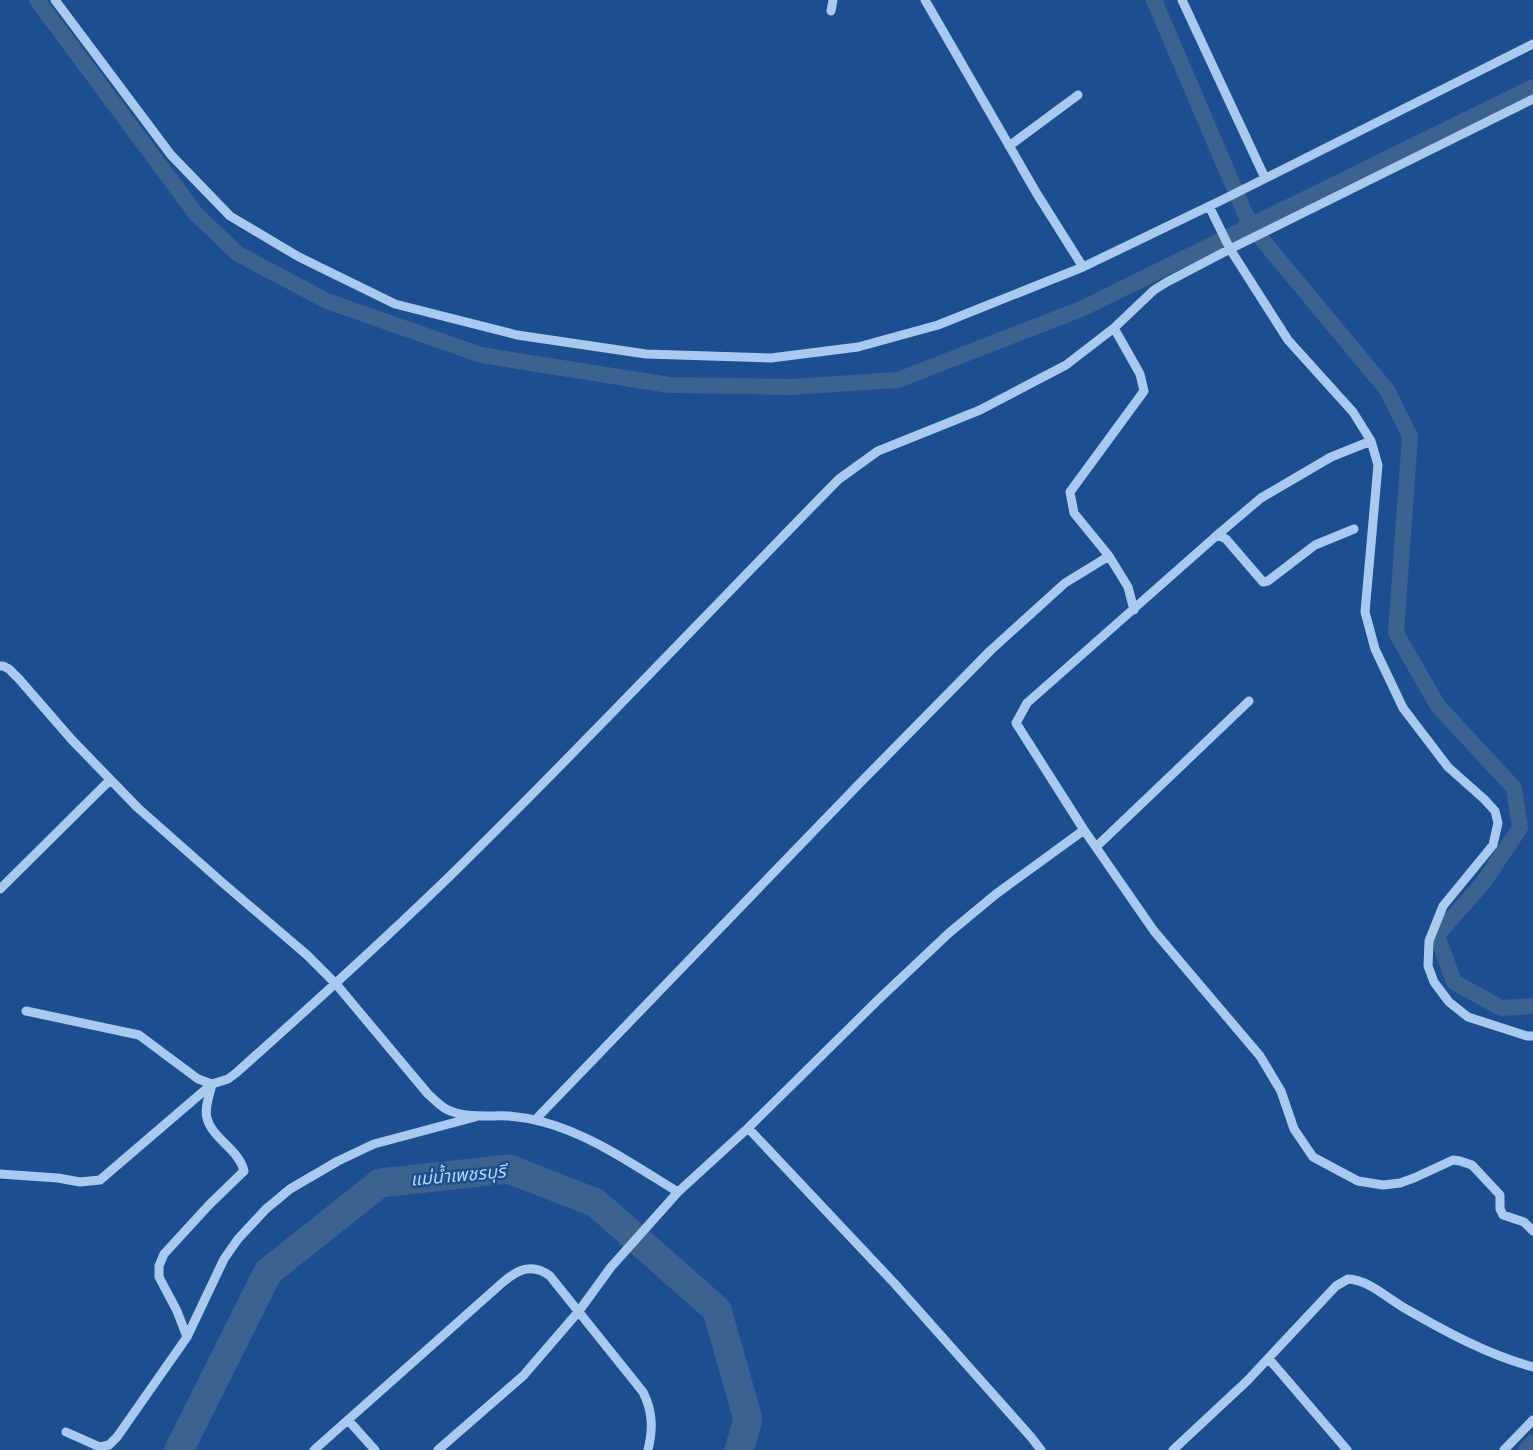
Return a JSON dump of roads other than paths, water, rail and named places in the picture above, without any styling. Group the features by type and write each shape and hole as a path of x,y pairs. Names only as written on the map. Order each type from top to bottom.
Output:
{"street":[{"path":"55,0 171,155 230,216 299,257 395,304 517,335 637,353 771,358 858,347 938,325 1083,267 1222,200 1533,44"},
{"path":"831,11 833,0"},
{"path":"925,0 1009,146 1083,267"},
{"path":"1182,0 1261,180"},
{"path":"1009,146 1078,95"},
{"path":"0,1174 58,1178 80,1182 100,1180 212,1084 228,1079 236,1073 336,984 480,846 839,479 862,461 878,451 980,410 1037,381 1066,365 1114,328 1154,290 1230,249 1533,99"},
{"path":"1209,206 1230,249 1288,340 1353,412 1372,441 1378,465 1365,612 1375,649 1403,708 1448,767 1495,811 1498,823 1493,845 1443,906 1429,941 1428,966 1434,982 1448,1002 1468,1016 1527,1036 1533,1036"},
{"path":"1114,328 1140,374 1144,391 1070,492 1074,513 1109,556 1128,587 1134,610"},
{"path":"1372,441 1331,457 1261,498 1027,703 1016,723 1084,830 1154,931 1260,1056 1281,1091 1294,1129 1313,1156 1358,1181 1383,1185 1407,1180 1453,1160 1472,1165 1500,1195 1500,1209 1503,1216 1524,1222 1533,1231"},
{"path":"1215,537 1220,536 1226,539 1263,582 1268,581 1315,545 1354,529"},
{"path":"535,1120 991,650 1065,583 1109,556"},
{"path":"0,666 9,669 19,679 110,780 224,884 307,955 336,984 437,1103 458,1113 478,1116 508,1116 535,1120 564,1129 609,1151 678,1192"},
{"path":"1096,847 1249,701"},
{"path":"0,889 110,780"},
{"path":"438,1450 523,1376 579,1312 611,1267 678,1192 748,1128 879,999 949,933 996,894 1084,830"},
{"path":"26,1010 139,1035 198,1078 212,1084"},
{"path":"187,1337 159,1277 159,1266 164,1254 209,1205 244,1172 242,1162 213,1130 207,1118 207,1107 212,1084"},
{"path":"66,1432 100,1447 109,1445 117,1437 187,1337 224,1259 238,1239 266,1209 290,1189 338,1160 374,1144 478,1116"},
{"path":"748,1128 895,1284 1041,1450"},
{"path":"314,1450 502,1283 522,1269 533,1268 550,1276 644,1392 652,1413 652,1430 648,1450"},
{"path":"1173,1450 1269,1359 1330,1292 1348,1279 1361,1281 1402,1307 1464,1340 1505,1358 1533,1367"},
{"path":"1269,1359 1347,1450"},
{"path":"348,1420 375,1450"},
{"path":"1504,1450 1533,1420"}],"waterway":[{"path":"37,0 196,214 238,254 327,301 481,355 669,385 790,387 898,380 1081,309 1533,87"},
{"path":"1154,0 1250,225 1387,390 1410,436 1396,633 1438,706 1514,788 1520,828 1483,883 1437,935 1454,982 1501,1008 1533,1006"},
{"name":"แม่น้ำเพชรบุรี","path":"179,1450 268,1272 380,1183 509,1169 596,1203 717,1310 748,1419 739,1450"},
{"path":"1526,1450 1533,1442"}]}
